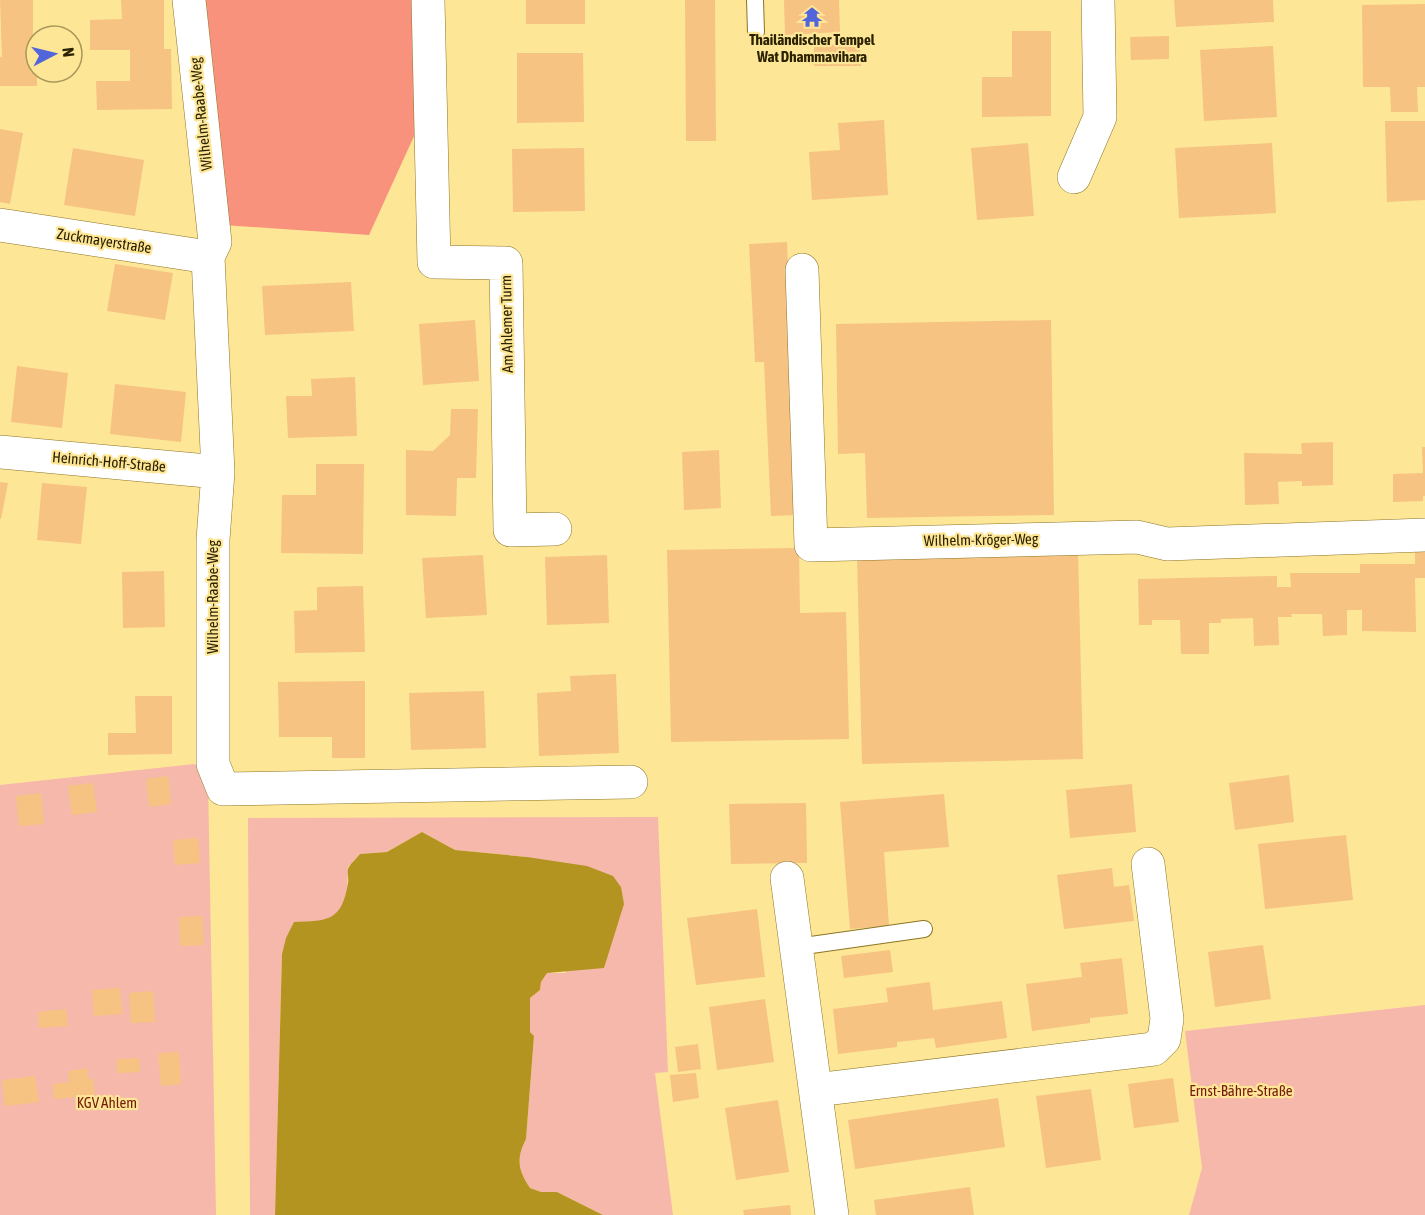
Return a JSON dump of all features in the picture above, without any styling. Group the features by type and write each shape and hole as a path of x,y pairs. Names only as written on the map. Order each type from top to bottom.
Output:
{"street":[{"name":"Wilhelm-Raabe-Weg","path":"189,0 215,242 207,257 218,472 213,540 213,764 223,789 630,782"},
{"name":"Am Ahlemer Turm","path":"428,0 434,262 506,263 510,530 555,529"},
{"path":"1074,177 1100,117 1098,0"},
{"name":"Zuckmayerstraße","path":"0,225 207,257"},
{"name":"Wilhelm-Kröger-Weg","path":"802,270 811,545 1137,537 1167,544 1425,535"},
{"name":"Heinrich-Hoff-Straße","path":"0,452 218,472"},
{"path":"816,1090 1154,1049 1164,1039 1167,1019 1148,864"},
{"path":"787,878 832,1215"}],"lane":[{"path":"755,0 756,32"},
{"path":"797,947 924,929"}],"green space":[{"name":"KGV Ahlem","path":"194,764 202,768 208,780 216,1215 0,1215 0,785"},
{"path":"658,817 668,1072 655,1073 673,1215 603,1215 557,1192 541,1192 530,1188 523,1176 520,1159 526,1139 534,1037 530,1032 530,998 540,990 541,982 547,973 566,973 527,857 455,850 422,832 387,852 360,854 348,867 347,892 343,905 335,916 325,921 315,922 282,954 275,1215 250,1215 248,818"},
{"name":"Ernst-Bähre-Straße","path":"1425,1005 1425,1215 1189,1215 1202,1168 1185,1031"}],"shaded area":[{"path":"203,0 415,0 415,134 369,235 223,225"},
{"path":"422,832 455,850 587,866 613,876 621,887 624,904 604,968 547,973 541,982 540,990 530,998 530,1032 534,1036 526,1139 520,1159 523,1176 530,1188 541,1192 557,1192 603,1215 275,1215 282,954 286,938 294,922 316,921 337,912 345,896 348,869 360,854 387,852"}],"building":[{"path":"0,0 33,0 33,24 24,24 24,84 37,84 37,86 0,86 0,57 2,57"},
{"path":"121,0 164,0 164,49 171,49 172,109 97,110 96,81 130,81 130,50 90,50 90,20 122,19"},
{"path":"526,0 585,0 585,24 526,24"},
{"path":"685,0 715,0 716,141 686,141"},
{"name":"Thailändischer Tempel Wat Dhammavihara","path":"784,0 839,0 840,32 785,35"},
{"path":"1174,0 1273,0 1274,22 1176,27"},
{"path":"1425,4 1425,87 1417,87 1418,112 1391,112 1390,87 1363,87 1362,5"},
{"path":"1012,31 1051,31 1051,116 982,117 982,77 1012,77"},
{"path":"1169,36 1169,59 1131,60 1130,37"},
{"path":"860,44 861,66 814,66 814,45"},
{"path":"1273,46 1277,117 1204,121 1200,50"},
{"path":"517,53 583,53 584,122 517,123"},
{"path":"884,120 888,195 812,200 809,152 840,150 838,123"},
{"path":"1385,121 1425,121 1425,200 1387,202"},
{"path":"0,129 23,133 10,204 0,202"},
{"path":"1028,143 1034,216 977,220 971,148"},
{"path":"1272,143 1276,213 1179,218 1175,148"},
{"path":"73,148 144,160 135,216 64,205"},
{"path":"584,148 585,211 513,212 512,149"},
{"path":"787,242 798,515 771,516 764,362 755,362 749,244"},
{"path":"115,264 173,273 165,320 107,311"},
{"path":"351,282 354,331 265,335 262,286"},
{"path":"475,320 479,381 423,385 419,324"},
{"path":"1051,320 1054,515 867,518 865,453 838,454 836,324"},
{"path":"17,366 68,373 62,428 11,422"},
{"path":"355,377 357,436 288,438 286,396 312,396 311,379"},
{"path":"115,384 186,392 181,442 110,434"},
{"path":"451,409 478,409 476,478 457,478 456,516 406,515 406,450 433,451 450,435"},
{"path":"1333,442 1333,485 1302,486 1302,481 1278,482 1279,504 1245,505 1244,453 1302,454 1301,443"},
{"path":"1422,447 1425,447 1425,496 1423,496 1423,501 1393,502 1393,474 1423,473"},
{"path":"719,450 721,508 684,510 682,452"},
{"path":"316,464 364,464 363,554 281,553 282,495 316,495"},
{"path":"0,482 8,483 1,519 0,519"},
{"path":"42,483 87,487 81,544 37,540"},
{"path":"799,548 800,613 846,612 849,739 671,742 667,550"},
{"path":"1078,551 1083,759 862,764 857,556"},
{"path":"1415,552 1425,552 1425,578 1415,578 1416,632 1362,631 1362,610 1347,610 1347,635 1323,636 1322,614 1291,614 1292,617 1278,617 1279,645 1254,646 1253,618 1221,619 1221,623 1209,623 1209,654 1181,654 1180,620 1152,620 1152,625 1139,625 1138,579 1277,576 1277,587 1291,587 1290,573 1360,573 1360,564 1415,564"},
{"path":"483,555 487,615 426,618 422,558"},
{"path":"607,555 609,623 547,625 545,557"},
{"path":"164,571 165,627 123,628 122,572"},
{"path":"363,586 365,652 295,653 294,611 317,610 317,587"},
{"path":"616,674 619,753 539,756 537,693 571,691 570,676"},
{"path":"365,681 365,758 332,758 332,737 279,737 278,682"},
{"path":"484,691 486,748 411,750 409,693"},
{"path":"135,696 172,696 172,754 108,755 108,733 136,733"},
{"path":"1289,775 1294,822 1235,830 1229,783"},
{"path":"168,776 171,804 149,807 146,779"},
{"path":"93,783 97,812 72,815 68,786"},
{"path":"1132,784 1136,832 1070,838 1066,790"},
{"path":"41,793 44,824 19,826 16,796"},
{"path":"944,794 949,847 884,852 889,926 850,929 840,802"},
{"path":"806,803 807,863 731,864 729,804"},
{"path":"1346,835 1353,900 1265,909 1258,844"},
{"path":"198,838 200,863 175,865 173,840"},
{"path":"1112,868 1114,887 1129,885 1134,921 1064,929 1057,875"},
{"path":"757,909 765,977 696,985 687,918"},
{"path":"202,916 204,945 180,946 179,917"},
{"path":"1263,945 1271,999 1215,1007 1208,952"},
{"path":"890,950 893,972 844,978 841,956"},
{"path":"1122,958 1128,1014 1090,1018 1090,1023 1032,1031 1026,984 1082,977 1080,963"},
{"path":"930,982 933,1010 1002,1001 1007,1038 936,1048 934,1038 897,1042 897,1047 838,1054 833,1009 888,1002 886,988"},
{"path":"120,988 122,1014 94,1016 92,990"},
{"path":"153,991 155,1022 131,1023 129,993"},
{"path":"765,999 774,1062 717,1070 709,1007"},
{"path":"66,1009 68,1026 39,1028 38,1012"},
{"path":"698,1044 701,1069 678,1072 675,1047"},
{"path":"179,1052 181,1084 161,1086 158,1053"},
{"path":"139,1058 140,1072 117,1073 117,1059"},
{"path":"87,1068 88,1079 93,1078 95,1095 54,1099 53,1084 69,1082 68,1071"},
{"path":"696,1073 699,1098 673,1102 670,1075"},
{"path":"35,1076 39,1102 5,1106 2,1080"},
{"path":"1173,1078 1179,1122 1134,1128 1128,1084"},
{"path":"1091,1089 1101,1160 1046,1168 1036,1096"},
{"path":"998,1098 1005,1147 855,1169 848,1120"},
{"path":"778,1100 789,1172 736,1180 725,1108"},
{"path":"970,1187 974,1215 876,1215 874,1200"},
{"path":"790,1205 791,1215 744,1215 743,1210"}],"place":[{"name":"Thailändischer Tempel Wat Dhammavihara","path":"812,17"}]}
